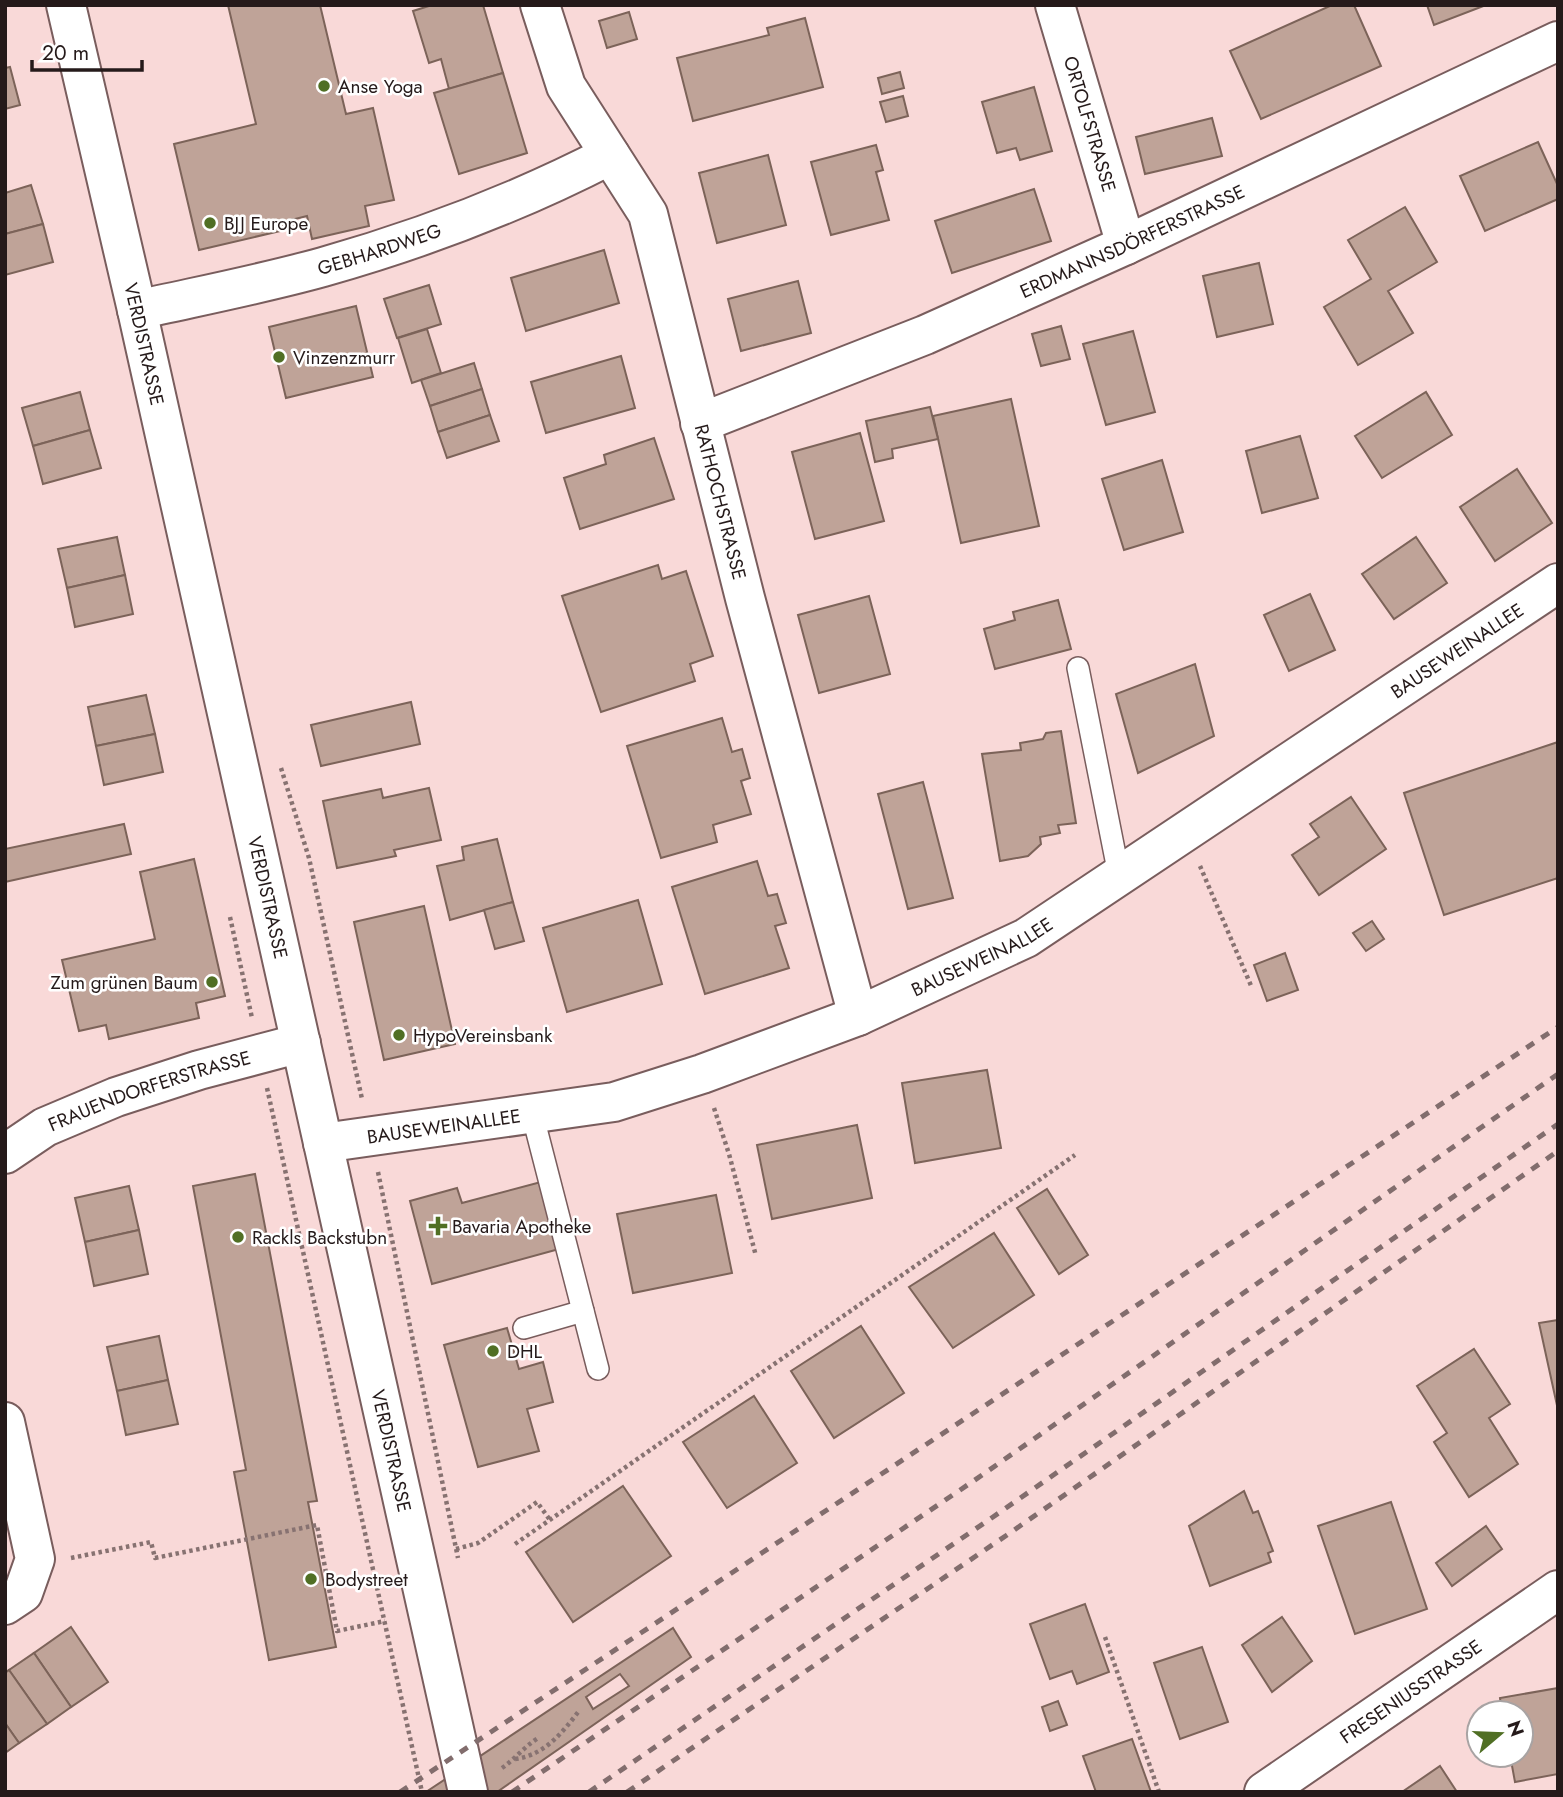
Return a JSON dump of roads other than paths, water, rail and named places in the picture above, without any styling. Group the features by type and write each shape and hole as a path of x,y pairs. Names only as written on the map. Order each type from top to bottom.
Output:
{"street":[{"name":"VERDISTRASSE","path":"66,5 302,1043 467,1792"},
{"name":"RATHOCHSTRASSE","path":"540,5 566,86 648,214 745,598 858,1016"},
{"name":"ORTOLFSTRASSE","path":"1055,5 1126,245"},
{"name":"ERDMANNSDÖRFERSTRASSE","path":"700,423 925,335 1126,245 1558,41"},
{"name":"GEBHARDWEG","path":"137,310 323,267 441,230 561,180 610,155"},
{"name":"BAUSEWEINALLEE","path":"323,1143 614,1102 702,1074 858,1016 1026,938 1558,583"},
{"name":"FRAUENDORFERSTRASSE","path":"5,1154 45,1127 116,1097 199,1070 302,1043"},
{"path":"5,1422 35,1559 23,1593 5,1605"},
{"name":"FRESENIUSSTRASSE","path":"1265,1792 1558,1590"}],"lane":[{"path":"1078,668 1119,875"},
{"path":"532,1113 598,1369"},
{"path":"524,1328 583,1311"}],"railway":[{"path":"400,1792 1558,1027"},
{"path":"512,1792 972,1482 1558,1074"},
{"path":"589,1792 993,1517 1558,1124"},
{"path":"627,1792 1007,1535 1558,1151"}],"place":[{"name":"Anse Yoga","path":"324,86"},
{"name":"BJJ Europe","path":"210,223"},
{"name":"Vinzenzmurr","path":"279,357"},
{"name":"Zum grünen Baum","path":"212,982"},
{"name":"HypoVereinsbank","path":"399,1035"},
{"name":"Bavaria Apotheke","path":"438,1226"},
{"name":"Rackls Backstubn","path":"238,1237"},
{"name":"DHL","path":"493,1351"},
{"name":"Bodystreet","path":"311,1579"}]}
